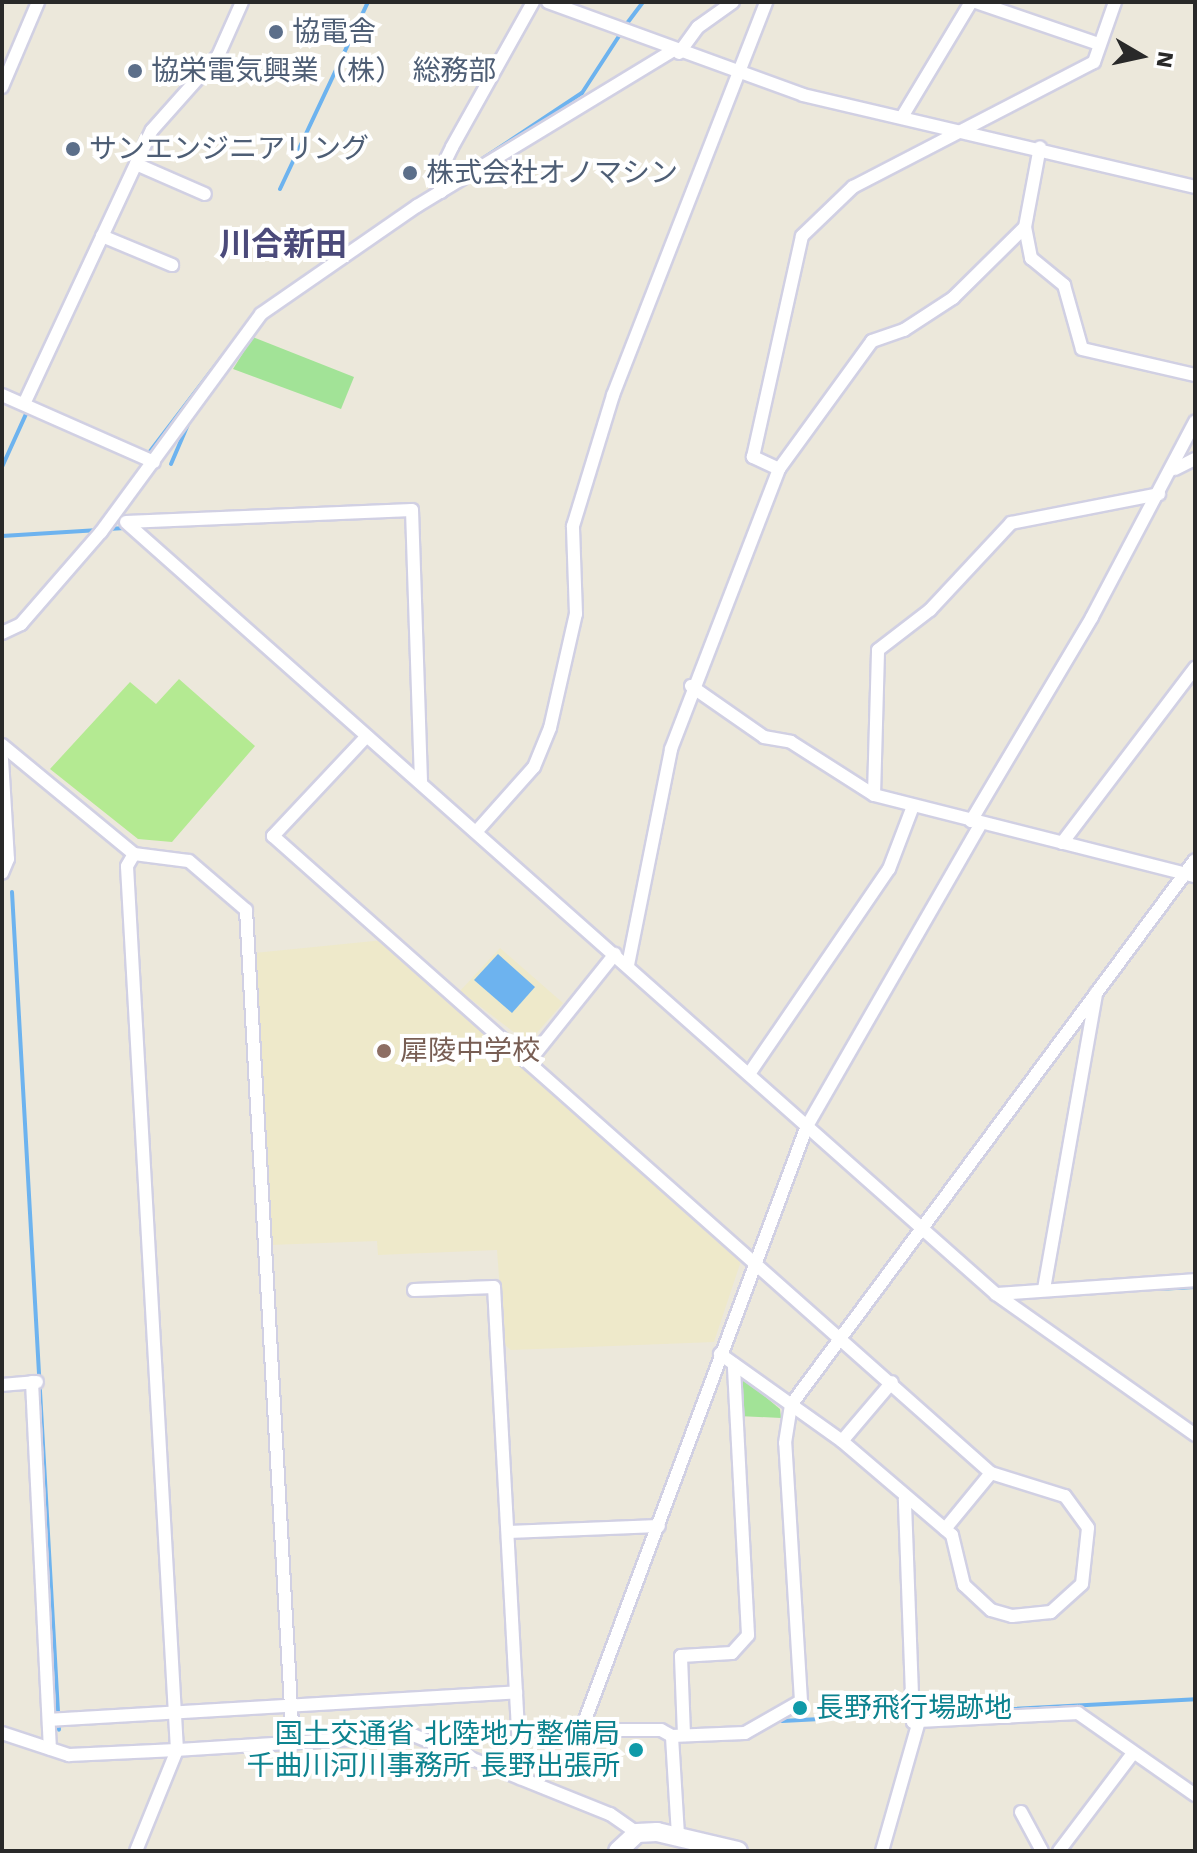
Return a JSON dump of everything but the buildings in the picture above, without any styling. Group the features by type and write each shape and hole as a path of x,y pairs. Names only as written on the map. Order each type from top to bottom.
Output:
{"street":[{"path":"2,87 38,2"},
{"path":"24,404 152,130 218,56 242,2"},
{"path":"441,192 438,176 452,147 533,2"},
{"path":"548,2 737,74 1195,187"},
{"path":"2,633 21,624 103,529 261,314 441,192 675,52 698,27 733,2"},
{"path":"476,832 534,767 550,728 576,614 573,526 613,395 766,2"},
{"path":"902,117 973,2 1099,44"},
{"path":"779,469 753,457 802,236 853,187 1094,62 1115,2"},
{"path":"1040,147 1025,227 1031,258 1064,285 1082,349 1195,375"},
{"path":"136,164 205,194"},
{"path":"628,965 671,749 691,686 779,469 872,341 904,330 953,298 1025,227"},
{"path":"102,236 167,263"},
{"path":"2,395 154,462"},
{"path":"582,1728 807,1126 1175,469 1195,422"},
{"path":"1175,469 1195,459"},
{"path":"874,795 878,650 930,610 1011,523 1159,494"},
{"path":"128,524 412,510 421,783"},
{"path":"114,513 996,1294 1195,1435"},
{"path":"1062,843 1195,668"},
{"path":"691,686 764,737 791,742 874,795 1190,875"},
{"path":"366,737 273,836 756,1260 991,1473 1049,1486 1077,1510 1091,1546 1075,1592 1051,1612 1012,1616 991,1610 964,1585 945,1529 905,1499 842,1441 720,1354"},
{"path":"2,745 134,854 189,861 246,910 293,1744"},
{"path":"2,759 8,859 2,873"},
{"path":"749,1074 889,869 913,806"},
{"path":"134,854 127,866 177,1750 136,1851"},
{"path":"518,1730 582,1728 678,1736 745,1733 801,1701 785,1443 791,1405 845,1339 921,1228 1097,990 1190,875 1195,860"},
{"path":"530,1060 615,954"},
{"path":"1044,1289 1097,990"},
{"path":"996,1294 1195,1280"},
{"path":"414,1290 494,1287 521,1778"},
{"path":"678,1835 681,1656 732,1653 748,1635 734,1364"},
{"path":"2,1385 35,1382 50,1749"},
{"path":"842,1441 892,1382"},
{"path":"945,1529 991,1473"},
{"path":"905,1499 913,1722 1065,1710 1195,1795"},
{"path":"508,1532 659,1526"},
{"path":"49,1720 516,1692"},
{"path":"882,1851 919,1721"},
{"path":"2,1733 50,1749 177,1750 413,1735 521,1778 637,1833 678,1835 738,1851"},
{"path":"1059,1851 1133,1753"},
{"path":"1021,1812 1042,1851"},
{"path":"618,1851 637,1833"}],"shaded area":[{"name":"犀陵中学校","path":"384,940 743,1255 714,1342 511,1350 504,1344 497,1250 378,1255 377,1241 270,1245 254,953"},
{"path":"500,948 563,1003 528,1043 460,991"}],"green space":[{"path":"253,337 354,377 341,409 233,369"},
{"path":"179,679 255,746 172,842 138,839 50,769 130,682 156,704"},
{"path":"743,1378 780,1409 781,1418 738,1416 737,1380"}],"water":[{"path":"498,954 535,987 512,1013 474,980"}],"waterway":[{"path":"280,189 368,2"},
{"path":"625,26 643,2"},
{"path":"470,167 582,93 619,36"},
{"path":"260,309 375,228"},
{"path":"148,454 244,328"},
{"path":"2,467 26,414"},
{"path":"171,464 189,422"},
{"path":"108,529 125,528"},
{"path":"2,536 99,530"},
{"path":"12,892 59,1730"},
{"path":"1157,1289 1195,1287"},
{"path":"782,1721 1195,1699"}],"place":[{"name":"協電舎","path":"276,32"},
{"name":"協栄電気興業（株） 総務部","path":"135,71"},
{"name":"サンエンジニアリング","path":"73,149"},
{"name":"株式会社オノマシン","path":"410,173"},
{"name":"犀陵中学校","path":"384,1051"},
{"name":"長野飛行場跡地","path":"800,1708"},
{"name":"国土交通省 北陸地方整備局 千曲川河川事務所 長野出張所","path":"636,1750"}],"district":[{"name":"川合新田","path":"283,244"}]}
